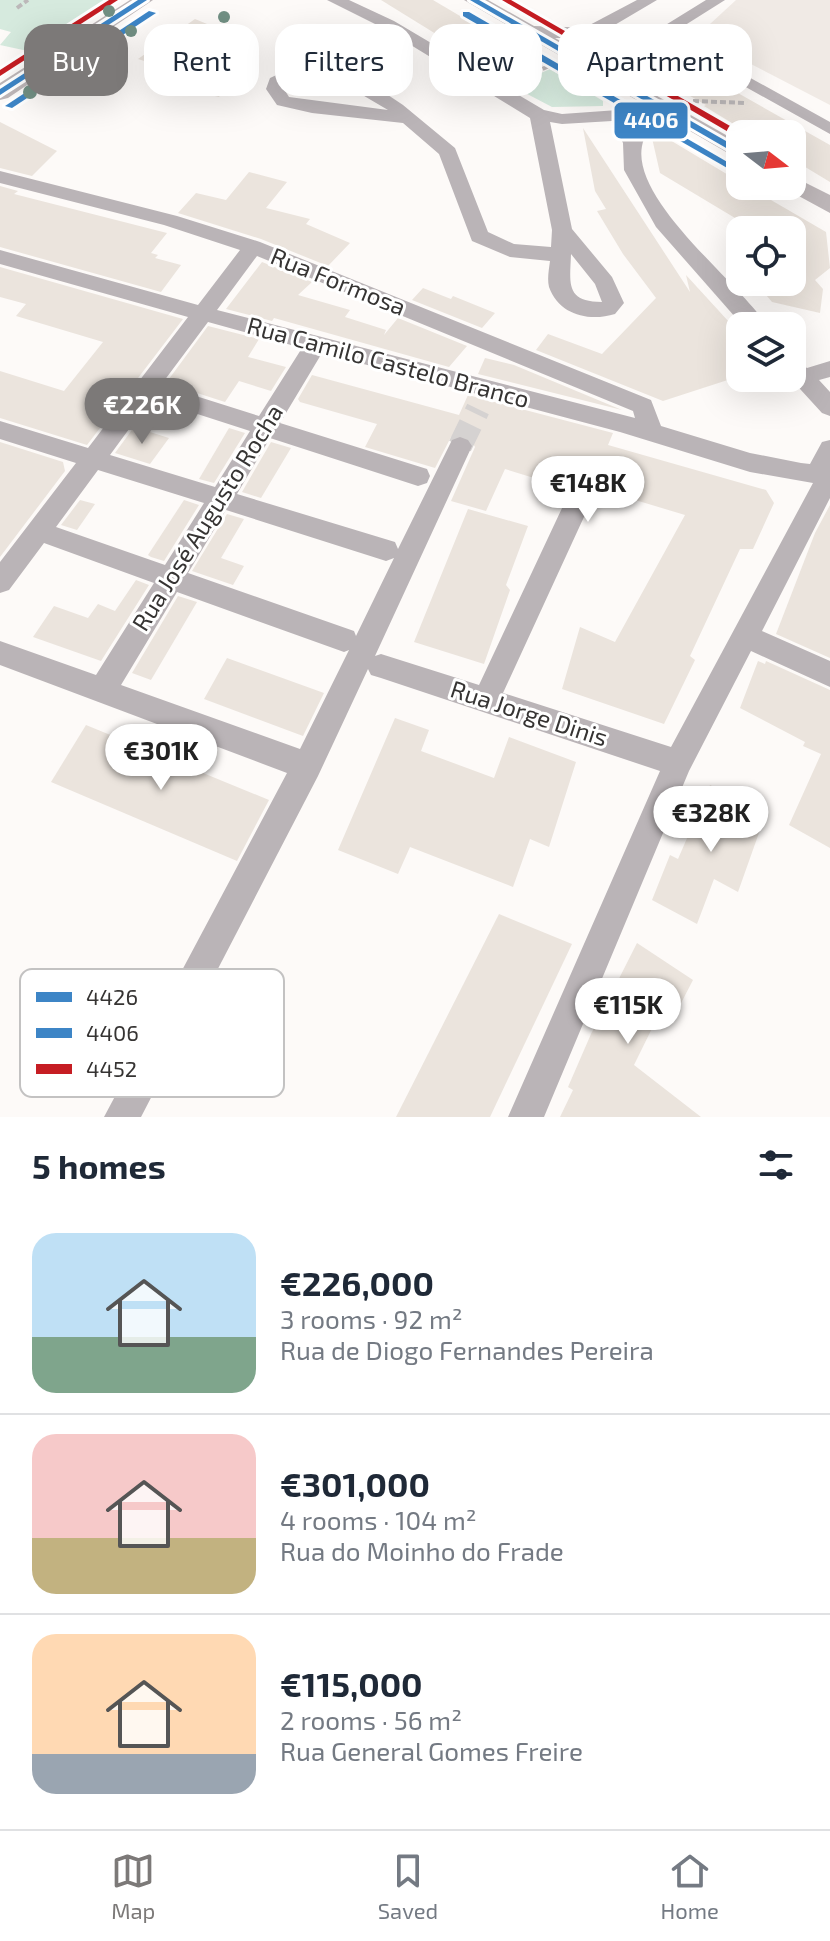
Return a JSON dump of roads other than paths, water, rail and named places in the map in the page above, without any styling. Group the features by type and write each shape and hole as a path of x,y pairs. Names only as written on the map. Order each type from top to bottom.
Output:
{"main road":[{"path":"0,93 143,0"},
{"path":"474,0 516,24"},
{"path":"542,45 557,59"},
{"path":"642,96 726,145"},
{"path":"806,191 830,205"}],"street":[{"path":"335,0 363,10 409,35 539,115 562,119 618,115"},
{"path":"610,24 649,0"},
{"path":"717,0 659,34 830,129"},
{"path":"408,118 297,105 283,101 275,89 279,78 305,67 364,87 387,99 448,152 479,236 510,250 560,255"},
{"path":"618,115 627,100 625,96"},
{"path":"539,115 562,230 559,285 563,295 583,309 607,309 613,303 605,282 562,230"},
{"path":"618,115 632,143 634,170 666,227 743,312"},
{"path":"632,143 641,130 655,125 691,125"},
{"name":"Rua Formosa","path":"0,177 170,220 253,247 643,406 651,431"},
{"path":"0,582 253,247"},
{"name":"Rua Camilo Castelo Branco","path":"0,257 316,344 482,399 651,431 775,468 828,470"},
{"name":"Rua José Augusto Rocha","path":"101,692 316,344"},
{"path":"806,371 830,369"},
{"path":"806,382 830,407"},
{"path":"146,389 418,476"},
{"path":"0,430 386,550"},
{"path":"200,969 307,766 460,446"},
{"path":"775,468 794,490 805,518"},
{"path":"526,1117 678,763 828,470"},
{"path":"486,700 576,506"},
{"path":"39,531 344,640"},
{"path":"743,635 830,674"},
{"path":"0,653 307,766"},
{"name":"Rua Jorge Dinis","path":"381,666 678,763"},
{"path":"122,1117 133,1097"}],"tunnel":[{"path":"460,446 478,409"}]}
